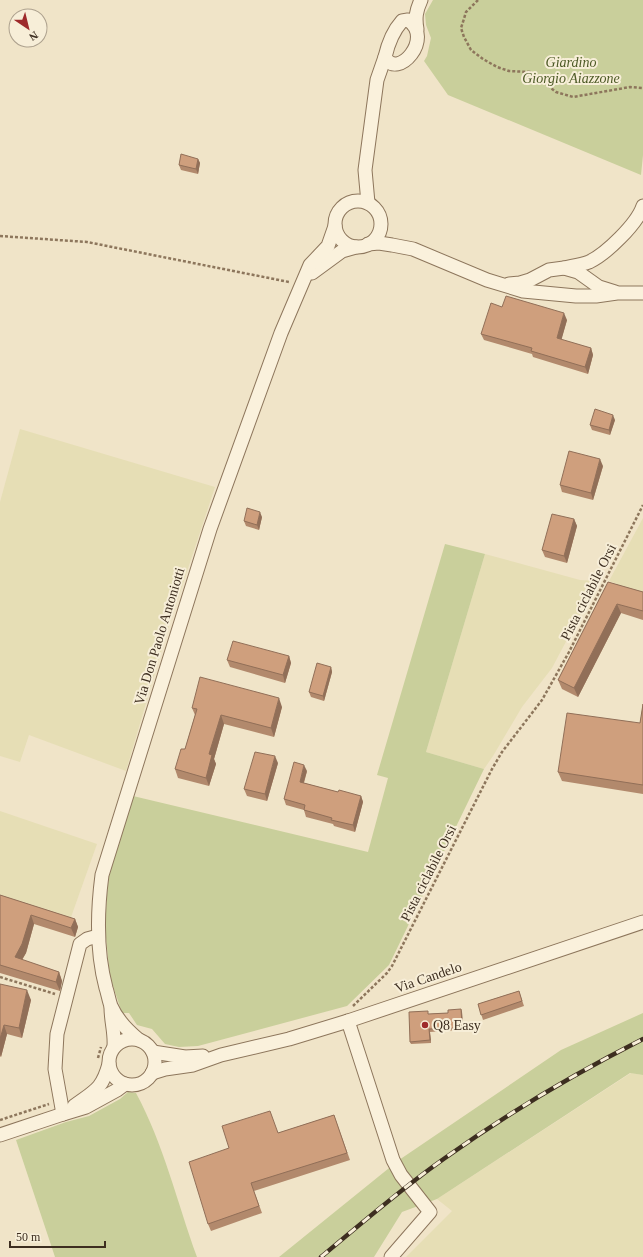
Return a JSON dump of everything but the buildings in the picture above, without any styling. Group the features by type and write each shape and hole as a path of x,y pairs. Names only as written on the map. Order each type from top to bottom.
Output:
{"street":[{"path":"368,203 365,170 377,80 397,26 402,21 414,0"},
{"path":"376,94 390,70 406,60 417,44 418,36 415,19 421,0"},
{"path":"402,21 408,20 417,29"},
{"path":"385,57 387,62 398,65"},
{"path":"365,170 355,193 337,214 334,226 339,238 350,245 379,243 392,244 413,249 487,280 523,291 596,296 617,293 643,292"},
{"path":"345,204 356,200 368,203 378,212 381,224 377,236 362,245"},
{"path":"502,284 520,284 548,270 580,265 599,256 622,236 634,223 643,206"},
{"path":"381,224 396,238 413,249"},
{"name":"Via Don Paolo Antoniotti","path":"114,1046 115,1037 111,1020 111,1006 104,977 98,936 99,897 102,875 136,762 210,529 281,333 310,265 328,246 334,226"},
{"name":"Via Don Paolo Antoniotti","path":"301,285 314,271 342,251 362,245"},
{"path":"564,268 578,272 599,287 617,293"},
{"name":"Via Candelo","path":"152,1073 165,1069 193,1065 221,1055 289,1039 349,1015 643,922"},
{"path":"63,1114 55,1069 57,1034 82,938 87,939 98,936"},
{"name":"Via Don Paolo Antoniotti","path":"111,1006 118,1018 139,1040"},
{"path":"349,1015 393,1160 401,1175 430,1212 391,1257"},
{"path":"63,1114 97,1090 105,1079 109,1058 114,1046 126,1040 139,1040 144,1042 152,1052 155,1059 152,1073 143,1082 131,1085 125,1084 114,1076 109,1064"},
{"name":"Via Candelo","path":"152,1052 185,1057 221,1055"},
{"path":"0,1136 86,1107 125,1084"}],"path":[{"path":"478,0 466,12 461,28 471,50 497,67 509,71 530,72 556,92 573,97 630,87 643,88"},
{"path":"0,236 87,242 301,285"},
{"name":"Pista ciclabile Orsi","path":"349,1015 392,966 492,769 502,752 542,700 569,652 643,505"},
{"path":"0,977 67,998"}],"shaded area":[{"path":"20,429 215,487 167,632 126,771 29,735 20,762 0,756 0,502"},
{"path":"643,518 643,594 609,581"},
{"path":"485,554 580,580 598,581 552,668 522,707 484,769 426,752"},
{"path":"0,811 97,844 70,920 0,897"},
{"path":"631,1073 643,1075 643,1257 406,1257 452,1211 437,1199"}],"green space":[{"name":"Giardino Giorgio Aiazzone","path":"433,0 643,0 643,155 641,175 448,95 424,61 427,56 431,38 426,25 425,14"},
{"path":"445,544 485,554 426,752 484,769 389,965 347,1006 198,1046 179,1047 165,1044 152,1029 137,1025 129,1013 122,1013 110,977 105,928 109,876 133,796 368,852 388,778 377,775"},
{"path":"643,1013 643,1075 630,1073 437,1199 402,1212 374,1257 279,1257 399,1160 561,1050"},
{"path":"128,1092 136,1093 155,1133 197,1257 55,1257 16,1140 66,1122 89,1116 120,1099"}],"railway":[{"path":"321,1257 413,1181 469,1141 542,1095 643,1039"}],"place":[{"name":"Q8 Easy","path":"425,1025"}]}
